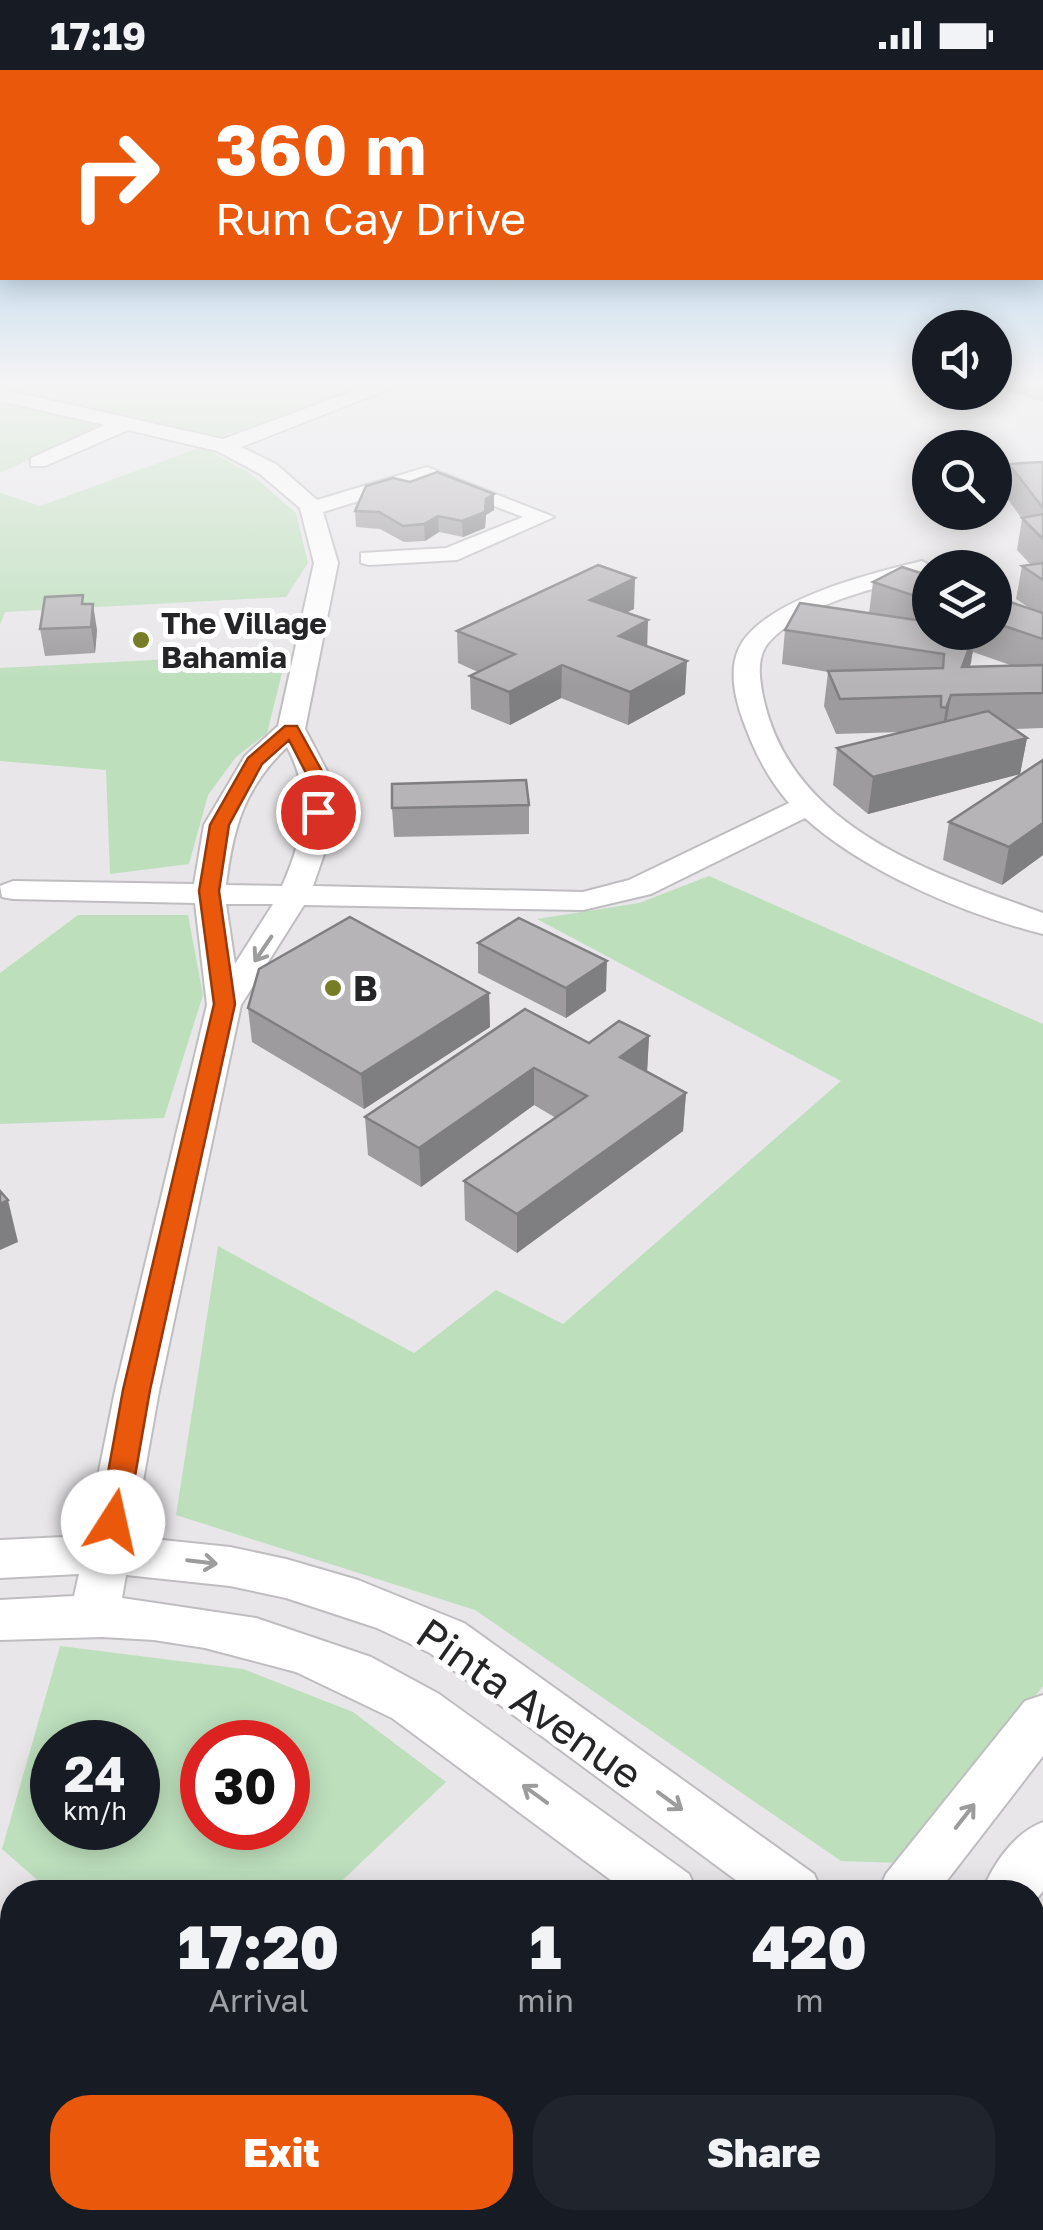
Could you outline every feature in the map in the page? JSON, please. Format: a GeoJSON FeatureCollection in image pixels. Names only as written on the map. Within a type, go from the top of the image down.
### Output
{"type":"FeatureCollection","features":[{"type":"Feature","properties":{"kind":"street"},"geometry":{"type":"LineString","coordinates":[[224,1004],[209,891],[220,825],[254,762],[291,729],[326,563],[310,509],[284,484]]}},
{"type":"Feature","properties":{"kind":"street"},"geometry":{"type":"LineString","coordinates":[[310,509],[392,484]]}},
{"type":"Feature","properties":{"kind":"street"},"geometry":{"type":"LineString","coordinates":[[369,558],[449,555],[544,516],[456,484]]}},
{"type":"Feature","properties":{"kind":"street"},"geometry":{"type":"LineString","coordinates":[[912,571],[819,602],[782,620],[752,646],[746,682],[761,742],[808,805],[836,833],[915,876],[1043,924]]}},
{"type":"Feature","properties":{"kind":"street"},"geometry":{"type":"LineString","coordinates":[[95,1614],[136,1390],[224,1004],[294,896],[309,858],[318,812],[314,773],[291,729]]}},
{"type":"Feature","properties":{"kind":"street"},"geometry":{"type":"LineString","coordinates":[[13,890],[583,901],[640,887],[808,805]]}},
{"type":"Feature","properties":{"kind":"street","name":"Pinta Avenue"},"geometry":{"type":"LineString","coordinates":[[0,1559],[107,1555],[213,1563],[317,1584],[384,1606],[447,1638],[779,1880]]}},
{"type":"Feature","properties":{"kind":"street","name":"Pinta Avenue"},"geometry":{"type":"LineString","coordinates":[[0,1620],[95,1614],[184,1624],[272,1645],[370,1682],[401,1696],[654,1880]]}},
{"type":"Feature","properties":{"kind":"street"},"geometry":{"type":"LineString","coordinates":[[914,1880],[1043,1717]]}},
{"type":"Feature","properties":{"kind":"street"},"geometry":{"type":"LineString","coordinates":[[1018,1880],[1043,1847]]}},
{"type":"Feature","properties":{"kind":"green space"},"geometry":{"type":"Polygon","coordinates":[[[101,484],[262,484],[296,513],[308,563],[286,597],[5,612],[0,625],[0,493],[40,506],[101,484]]]}},
{"type":"Feature","properties":{"kind":"green space"},"geometry":{"type":"Polygon","coordinates":[[[287,653],[267,733],[236,757],[208,795],[189,864],[110,874],[106,770],[0,761],[0,668],[287,653]]]}},
{"type":"Feature","properties":{"kind":"green space"},"geometry":{"type":"Polygon","coordinates":[[[709,876],[1043,1024],[1043,1686],[903,1863],[841,1861],[475,1610],[176,1515],[218,1246],[414,1353],[496,1290],[563,1324],[841,1081],[537,919],[639,903],[709,876]]]}},
{"type":"Feature","properties":{"kind":"green space"},"geometry":{"type":"Polygon","coordinates":[[[78,915],[188,915],[203,995],[164,1118],[0,1124],[0,973],[78,915]]]}},
{"type":"Feature","properties":{"kind":"green space"},"geometry":{"type":"Polygon","coordinates":[[[60,1646],[243,1669],[353,1712],[446,1782],[343,1880],[37,1880],[2,1849],[30,1751],[30,1850],[160,1850],[160,1720],[39,1720],[60,1646]]]}},
{"type":"Feature","properties":{"kind":"building"},"geometry":{"type":"Polygon","coordinates":[[[468,484],[494,494],[486,499],[485,512],[462,521],[438,516],[424,524],[403,526],[379,512],[355,511],[366,486],[468,484]]]}},
{"type":"Feature","properties":{"kind":"building"},"geometry":{"type":"Polygon","coordinates":[[[1024,484],[1043,484],[1043,508],[1024,484]]]}},
{"type":"Feature","properties":{"kind":"building"},"geometry":{"type":"Polygon","coordinates":[[[1043,514],[1043,539],[1022,518],[1043,514]]]}},
{"type":"Feature","properties":{"kind":"building"},"geometry":{"type":"Polygon","coordinates":[[[1043,563],[1043,580],[1022,566],[1043,563]]]}},
{"type":"Feature","properties":{"kind":"building"},"geometry":{"type":"Polygon","coordinates":[[[598,565],[635,578],[590,600],[648,620],[619,636],[687,661],[630,692],[562,665],[509,692],[470,676],[515,654],[457,631],[598,565]]]}},
{"type":"Feature","properties":{"kind":"building"},"geometry":{"type":"Polygon","coordinates":[[[902,567],[912,570],[912,595],[873,582],[902,567]]]}},
{"type":"Feature","properties":{"kind":"building"},"geometry":{"type":"Polygon","coordinates":[[[83,595],[82,604],[93,604],[91,627],[40,629],[45,597],[83,595]]]}},
{"type":"Feature","properties":{"kind":"building"},"geometry":{"type":"Polygon","coordinates":[[[800,603],[912,619],[912,649],[785,630],[800,603]]]}},
{"type":"Feature","properties":{"kind":"building"},"geometry":{"type":"Polygon","coordinates":[[[1012,603],[1043,613],[1043,639],[1012,629],[1012,603]]]}},
{"type":"Feature","properties":{"kind":"building"},"geometry":{"type":"Polygon","coordinates":[[[918,650],[968,650],[962,667],[1043,665],[1043,693],[951,695],[946,708],[941,707],[941,696],[840,699],[828,671],[943,668],[944,654],[918,650]]]}},
{"type":"Feature","properties":{"kind":"building"},"geometry":{"type":"Polygon","coordinates":[[[988,711],[1027,738],[873,777],[837,748],[988,711]]]}},
{"type":"Feature","properties":{"kind":"building"},"geometry":{"type":"Polygon","coordinates":[[[1043,760],[1043,823],[1009,847],[949,822],[1043,760]]]}},
{"type":"Feature","properties":{"kind":"building"},"geometry":{"type":"Polygon","coordinates":[[[526,780],[529,805],[392,808],[392,784],[526,780]]]}},
{"type":"Feature","properties":{"kind":"building"},"geometry":{"type":"Polygon","coordinates":[[[350,917],[489,993],[361,1074],[248,1008],[259,969],[350,917]]]}},
{"type":"Feature","properties":{"kind":"building"},"geometry":{"type":"Polygon","coordinates":[[[519,918],[607,961],[566,988],[478,943],[519,918]]]}},
{"type":"Feature","properties":{"kind":"building"},"geometry":{"type":"Polygon","coordinates":[[[525,1009],[589,1043],[619,1021],[649,1036],[620,1057],[686,1093],[517,1214],[464,1181],[587,1096],[534,1068],[419,1148],[365,1117],[525,1009]]]}},
{"type":"Feature","properties":{"kind":"place","name":"The Village Bahamia"},"geometry":{"type":"Point","coordinates":[141,640]}},
{"type":"Feature","properties":{"kind":"place","name":"B"},"geometry":{"type":"Point","coordinates":[333,988]}},
{"type":"Feature","properties":{"kind":"route"},"geometry":{"type":"LineString","coordinates":[[113,1522],[136,1390],[224,1004],[209,891],[220,825],[254,762],[291,729],[314,773],[318,812]]}}]}
